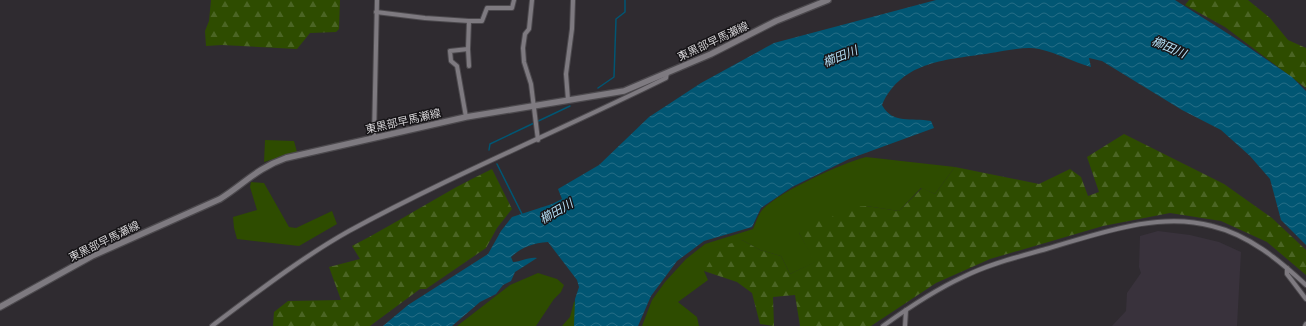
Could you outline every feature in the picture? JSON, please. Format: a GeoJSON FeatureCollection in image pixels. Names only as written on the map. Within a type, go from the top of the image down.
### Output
{"type":"FeatureCollection","features":[{"type":"Feature","properties":{"kind":"main road","name":"東黒部早馬瀬線"},"geometry":{"type":"LineString","coordinates":[[0,307],[92,256],[220,199],[235,190],[263,167],[273,163],[466,117],[534,109],[568,100],[624,91],[828,0]]}},
{"type":"Feature","properties":{"kind":"street"},"geometry":{"type":"LineString","coordinates":[[374,138],[377,0]]}},
{"type":"Feature","properties":{"kind":"street"},"geometry":{"type":"LineString","coordinates":[[376,12],[425,18],[482,21],[487,8],[512,8],[514,0]]}},
{"type":"Feature","properties":{"kind":"street"},"geometry":{"type":"LineString","coordinates":[[532,0],[529,29],[525,34],[523,48],[524,62],[531,84],[538,140]]}},
{"type":"Feature","properties":{"kind":"street"},"geometry":{"type":"LineString","coordinates":[[568,100],[566,74],[572,29],[573,0]]}},
{"type":"Feature","properties":{"kind":"street"},"geometry":{"type":"LineString","coordinates":[[469,21],[469,66]]}},
{"type":"Feature","properties":{"kind":"street"},"geometry":{"type":"LineString","coordinates":[[466,117],[457,66],[451,61],[450,51],[468,48]]}},
{"type":"Feature","properties":{"kind":"street"},"geometry":{"type":"LineString","coordinates":[[212,326],[283,274],[348,232],[432,188],[538,140],[666,78],[667,73]]}},
{"type":"Feature","properties":{"kind":"street"},"geometry":{"type":"LineString","coordinates":[[883,326],[906,310],[956,280],[992,265],[1101,233],[1154,222],[1194,223],[1227,230],[1258,246],[1287,268],[1306,285]]}},
{"type":"Feature","properties":{"kind":"street"},"geometry":{"type":"LineString","coordinates":[[1287,268],[1287,274],[1306,299]]}},
{"type":"Feature","properties":{"kind":"street"},"geometry":{"type":"LineString","coordinates":[[905,326],[906,310]]}},
{"type":"Feature","properties":{"kind":"shaded area"},"geometry":{"type":"Polygon","coordinates":[[[1158,231],[1190,235],[1219,242],[1241,252],[1237,326],[1112,326],[1126,311],[1127,293],[1141,273],[1139,267],[1140,236],[1158,231]]]}},
{"type":"Feature","properties":{"kind":"green space"},"geometry":{"type":"Polygon","coordinates":[[[211,0],[340,0],[339,29],[336,32],[310,33],[297,49],[222,45],[206,46],[205,31],[209,21],[211,0]]]}},
{"type":"Feature","properties":{"kind":"green space"},"geometry":{"type":"Polygon","coordinates":[[[1189,0],[1248,0],[1270,18],[1288,40],[1306,48],[1306,88],[1225,27],[1185,5],[1189,0]]]}},
{"type":"Feature","properties":{"kind":"green space"},"geometry":{"type":"Polygon","coordinates":[[[1124,134],[1224,184],[1272,218],[1306,250],[1306,275],[1267,242],[1221,221],[1170,213],[1103,226],[990,259],[936,283],[871,326],[800,326],[795,295],[773,297],[774,326],[760,324],[752,293],[737,282],[704,271],[719,247],[742,240],[760,250],[781,256],[790,274],[815,262],[799,233],[813,217],[828,225],[837,208],[866,206],[899,211],[922,188],[935,194],[955,167],[1039,184],[1070,169],[1081,177],[1088,196],[1099,192],[1087,157],[1124,134]]]}},
{"type":"Feature","properties":{"kind":"green space"},"geometry":{"type":"Polygon","coordinates":[[[265,140],[294,141],[297,152],[264,162],[265,140]]]}},
{"type":"Feature","properties":{"kind":"green space"},"geometry":{"type":"Polygon","coordinates":[[[866,157],[955,167],[935,194],[921,188],[899,211],[866,206],[828,225],[799,233],[816,262],[790,274],[781,256],[760,250],[742,240],[704,271],[708,280],[678,302],[697,317],[699,326],[642,326],[652,300],[665,282],[686,259],[705,244],[753,229],[761,211],[783,194],[827,172],[866,157]]]}},
{"type":"Feature","properties":{"kind":"green space"},"geometry":{"type":"Polygon","coordinates":[[[492,169],[512,209],[497,228],[486,248],[426,289],[420,289],[370,326],[273,326],[274,312],[288,301],[341,300],[329,267],[360,259],[352,246],[456,187],[492,169]]]}},
{"type":"Feature","properties":{"kind":"green space"},"geometry":{"type":"Polygon","coordinates":[[[251,182],[264,183],[289,227],[296,228],[332,211],[337,224],[299,246],[237,239],[233,217],[257,210],[250,187],[251,182]]]}},
{"type":"Feature","properties":{"kind":"green space"},"geometry":{"type":"Polygon","coordinates":[[[538,273],[557,279],[564,285],[561,292],[554,299],[536,326],[457,326],[510,285],[538,273]]]}},
{"type":"Feature","properties":{"kind":"green space"},"geometry":{"type":"Polygon","coordinates":[[[584,296],[593,326],[562,326],[570,317],[574,302],[584,296]]]}},
{"type":"Feature","properties":{"kind":"water","name":"櫛田川"},"geometry":{"type":"Polygon","coordinates":[[[936,0],[1175,0],[1238,40],[1292,77],[1306,91],[1306,245],[1281,220],[1270,179],[1250,156],[1221,130],[1182,110],[1102,61],[1089,58],[1091,67],[1039,49],[1021,48],[943,61],[914,71],[901,79],[891,90],[882,105],[886,111],[897,118],[931,121],[934,128],[849,159],[792,187],[761,208],[752,227],[704,241],[677,261],[651,296],[638,326],[574,326],[575,299],[579,287],[577,280],[548,242],[528,246],[511,257],[513,262],[537,258],[515,272],[511,281],[503,285],[496,294],[480,302],[452,326],[383,326],[408,305],[488,254],[501,231],[512,217],[552,204],[562,199],[558,189],[599,165],[649,117],[701,83],[774,43],[936,0]]]}},
{"type":"Feature","properties":{"kind":"waterway"},"geometry":{"type":"LineString","coordinates":[[598,88],[614,77],[616,19],[625,12],[625,0]]}},
{"type":"Feature","properties":{"kind":"waterway"},"geometry":{"type":"LineString","coordinates":[[489,150],[490,144],[570,106]]}},
{"type":"Feature","properties":{"kind":"waterway"},"geometry":{"type":"LineString","coordinates":[[497,164],[522,214]]}}]}
